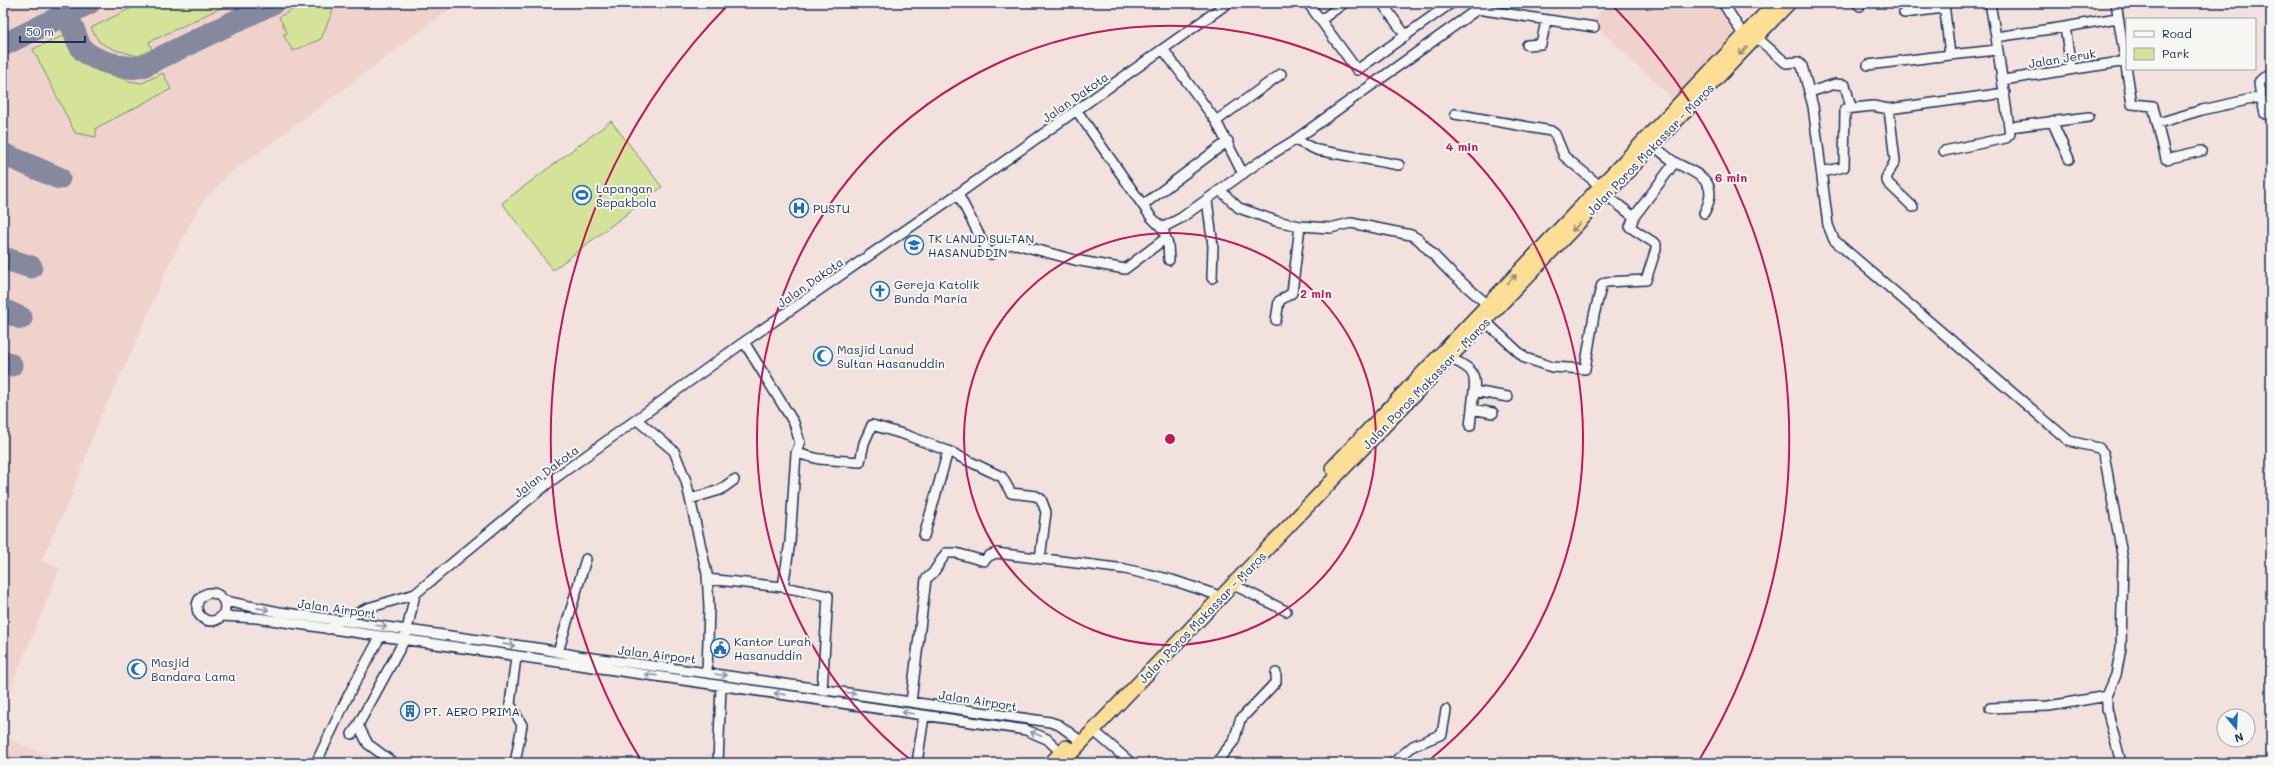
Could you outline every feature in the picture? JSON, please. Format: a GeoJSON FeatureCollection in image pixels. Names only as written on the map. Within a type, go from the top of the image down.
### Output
{"type":"FeatureCollection","features":[{"type":"Feature","properties":{"kind":"highway","name":"Jalan Poros Makassar - Maros"},"geometry":{"type":"LineString","coordinates":[[1079,739],[1093,730],[1234,585],[1450,358],[1488,305],[1603,191],[1653,145],[1750,37],[1775,3]]}},
{"type":"Feature","properties":{"kind":"highway","name":"Jalan Poros Makassar - Maros"},"geometry":{"type":"LineString","coordinates":[[1051,763],[1063,758],[1214,594],[1466,335],[1485,321],[1603,191],[1750,37],[1789,3]]}},
{"type":"Feature","properties":{"kind":"street","name":"Jalan Dakota"},"geometry":{"type":"LineString","coordinates":[[415,594],[551,481],[638,420],[744,342],[1077,111],[1228,3]]}},
{"type":"Feature","properties":{"kind":"street"},"geometry":{"type":"LineString","coordinates":[[1308,3],[1357,70],[1451,3]]}},
{"type":"Feature","properties":{"kind":"street"},"geometry":{"type":"LineString","coordinates":[[1320,20],[1344,3]]}},
{"type":"Feature","properties":{"kind":"street"},"geometry":{"type":"LineString","coordinates":[[1382,3],[1406,36]]}},
{"type":"Feature","properties":{"kind":"street"},"geometry":{"type":"LineString","coordinates":[[1162,228],[1177,221],[1243,174],[1295,140],[1486,3]]}},
{"type":"Feature","properties":{"kind":"street"},"geometry":{"type":"LineString","coordinates":[[1722,3],[1750,37],[1786,63],[1800,63],[1810,92],[1828,225],[1834,240],[1974,358],[2069,441],[2099,448],[2104,454],[2123,560],[2121,648],[2116,675],[2107,696],[2107,709],[2121,763]]}},
{"type":"Feature","properties":{"kind":"street"},"geometry":{"type":"LineString","coordinates":[[1944,151],[2006,138],[2010,134],[2005,93],[1990,3]]}},
{"type":"Feature","properties":{"kind":"street"},"geometry":{"type":"LineString","coordinates":[[2116,3],[2117,18],[2126,61]]}},
{"type":"Feature","properties":{"kind":"street"},"geometry":{"type":"LineString","coordinates":[[1904,13],[1944,6],[1950,55]]}},
{"type":"Feature","properties":{"kind":"street"},"geometry":{"type":"LineString","coordinates":[[1477,9],[1546,21],[1590,25],[1594,27]]}},
{"type":"Feature","properties":{"kind":"street"},"geometry":{"type":"LineString","coordinates":[[1996,37],[2117,18]]}},
{"type":"Feature","properties":{"kind":"street"},"geometry":{"type":"LineString","coordinates":[[1527,45],[1541,44],[1546,21]]}},
{"type":"Feature","properties":{"kind":"street"},"geometry":{"type":"LineString","coordinates":[[2064,27],[2071,68]]}},
{"type":"Feature","properties":{"kind":"street"},"geometry":{"type":"LineString","coordinates":[[1163,49],[1216,121],[1228,141],[1243,174]]}},
{"type":"Feature","properties":{"kind":"street"},"geometry":{"type":"LineString","coordinates":[[1868,65],[1997,50]]}},
{"type":"Feature","properties":{"kind":"street","name":"Jalan Jeruk"},"geometry":{"type":"LineString","coordinates":[[2003,80],[2071,68],[2126,61]]}},
{"type":"Feature","properties":{"kind":"street"},"geometry":{"type":"LineString","coordinates":[[2127,70],[2132,104],[2153,106],[2166,159],[2201,151]]}},
{"type":"Feature","properties":{"kind":"street"},"geometry":{"type":"LineString","coordinates":[[1216,121],[1281,74]]}},
{"type":"Feature","properties":{"kind":"street"},"geometry":{"type":"LineString","coordinates":[[2271,75],[2264,78],[2259,83],[2265,114],[2271,115]]}},
{"type":"Feature","properties":{"kind":"street"},"geometry":{"type":"LineString","coordinates":[[1810,92],[1835,84],[1845,85],[1851,107]]}},
{"type":"Feature","properties":{"kind":"street"},"geometry":{"type":"LineString","coordinates":[[1822,172],[1844,167],[1845,109],[1851,107],[1873,106],[1889,109],[2005,93]]}},
{"type":"Feature","properties":{"kind":"street"},"geometry":{"type":"LineString","coordinates":[[2158,122],[2202,110],[2261,97]]}},
{"type":"Feature","properties":{"kind":"street"},"geometry":{"type":"LineString","coordinates":[[1889,109],[1895,161],[1886,178],[1888,183],[1913,207]]}},
{"type":"Feature","properties":{"kind":"street"},"geometry":{"type":"LineString","coordinates":[[1077,111],[1155,223],[1162,228],[1166,238],[1169,260]]}},
{"type":"Feature","properties":{"kind":"street"},"geometry":{"type":"LineString","coordinates":[[1456,114],[1551,131],[1555,134],[1564,156],[1634,217]]}},
{"type":"Feature","properties":{"kind":"street"},"geometry":{"type":"LineString","coordinates":[[2010,127],[2089,117]]}},
{"type":"Feature","properties":{"kind":"street"},"geometry":{"type":"LineString","coordinates":[[2052,121],[2069,159]]}},
{"type":"Feature","properties":{"kind":"street"},"geometry":{"type":"LineString","coordinates":[[1295,140],[1317,150],[1399,165]]}},
{"type":"Feature","properties":{"kind":"street"},"geometry":{"type":"LineString","coordinates":[[1143,205],[1228,141]]}},
{"type":"Feature","properties":{"kind":"street"},"geometry":{"type":"LineString","coordinates":[[1653,145],[1675,162],[1701,176],[1710,187],[1710,196],[1704,213]]}},
{"type":"Feature","properties":{"kind":"street"},"geometry":{"type":"LineString","coordinates":[[1485,321],[1525,358],[1552,367],[1585,369],[1594,315],[1602,284],[1606,282],[1646,280],[1656,244],[1630,227],[1634,217],[1675,162]]}},
{"type":"Feature","properties":{"kind":"street"},"geometry":{"type":"LineString","coordinates":[[1221,191],[1231,202],[1259,217],[1300,226],[1330,228],[1351,223],[1411,235],[1418,239],[1450,273],[1488,305]]}},
{"type":"Feature","properties":{"kind":"street"},"geometry":{"type":"LineString","coordinates":[[958,194],[987,250],[991,254],[1004,245],[1016,244],[1075,260],[1125,270],[1166,238]]}},
{"type":"Feature","properties":{"kind":"street"},"geometry":{"type":"LineString","coordinates":[[1207,200],[1213,246],[1212,278]]}},
{"type":"Feature","properties":{"kind":"street"},"geometry":{"type":"LineString","coordinates":[[1276,320],[1279,302],[1292,293],[1300,226]]}},
{"type":"Feature","properties":{"kind":"street"},"geometry":{"type":"LineString","coordinates":[[744,342],[794,423],[800,443],[796,453],[790,542],[784,587]]}},
{"type":"Feature","properties":{"kind":"street"},"geometry":{"type":"LineString","coordinates":[[1450,358],[1473,373],[1475,377],[1470,426]]}},
{"type":"Feature","properties":{"kind":"street"},"geometry":{"type":"LineString","coordinates":[[1474,391],[1508,397]]}},
{"type":"Feature","properties":{"kind":"street"},"geometry":{"type":"LineString","coordinates":[[1472,409],[1493,412]]}},
{"type":"Feature","properties":{"kind":"street"},"geometry":{"type":"LineString","coordinates":[[638,420],[674,451],[683,470],[707,579],[709,607],[707,673]]}},
{"type":"Feature","properties":{"kind":"street"},"geometry":{"type":"LineString","coordinates":[[796,453],[819,459],[860,462],[864,443],[872,425],[906,435],[948,451],[1002,477],[1011,493],[1036,496],[1041,499],[1046,512],[1040,559]]}},
{"type":"Feature","properties":{"kind":"street"},"geometry":{"type":"LineString","coordinates":[[924,536],[948,451]]}},
{"type":"Feature","properties":{"kind":"street"},"geometry":{"type":"LineString","coordinates":[[690,499],[720,490],[734,480]]}},
{"type":"Feature","properties":{"kind":"street"},"geometry":{"type":"LineString","coordinates":[[911,702],[926,579],[938,566],[942,557],[946,553],[956,553],[984,561],[989,556],[996,553],[1125,569],[1172,580],[1214,594]]}},
{"type":"Feature","properties":{"kind":"street"},"geometry":{"type":"LineString","coordinates":[[558,652],[586,559]]}},
{"type":"Feature","properties":{"kind":"street"},"geometry":{"type":"LineString","coordinates":[[707,579],[784,587],[828,596],[822,690]]}},
{"type":"Feature","properties":{"kind":"street"},"geometry":{"type":"LineString","coordinates":[[1234,585],[1286,612]]}},
{"type":"Feature","properties":{"kind":"street"},"geometry":{"type":"LineString","coordinates":[[209,592],[221,596],[225,601],[226,609],[222,616],[216,621],[206,621],[198,613],[196,607],[200,598],[209,592]]}},
{"type":"Feature","properties":{"kind":"street"},"geometry":{"type":"LineString","coordinates":[[328,629],[342,620],[368,608],[415,594],[405,639],[352,734]]}},
{"type":"Feature","properties":{"kind":"street","name":"Jalan Airport"},"geometry":{"type":"LineString","coordinates":[[225,601],[279,612],[342,620],[578,656],[911,702],[1054,724],[1079,739]]}},
{"type":"Feature","properties":{"kind":"street","name":"Jalan Airport"},"geometry":{"type":"LineString","coordinates":[[222,616],[257,618],[380,637],[405,639],[574,666],[740,688],[1026,730],[1038,735],[1063,758]]}},
{"type":"Feature","properties":{"kind":"street"},"geometry":{"type":"LineString","coordinates":[[316,763],[349,694],[380,637]]}},
{"type":"Feature","properties":{"kind":"street"},"geometry":{"type":"LineString","coordinates":[[574,666],[578,656]]}},
{"type":"Feature","properties":{"kind":"street"},"geometry":{"type":"LineString","coordinates":[[516,657],[510,704],[522,725],[516,763]]}},
{"type":"Feature","properties":{"kind":"street"},"geometry":{"type":"LineString","coordinates":[[1218,763],[1223,754],[1234,741],[1240,720],[1276,682],[1276,673]]}},
{"type":"Feature","properties":{"kind":"street"},"geometry":{"type":"LineString","coordinates":[[740,688],[742,678]]}},
{"type":"Feature","properties":{"kind":"street"},"geometry":{"type":"LineString","coordinates":[[718,763],[721,686]]}},
{"type":"Feature","properties":{"kind":"street"},"geometry":{"type":"LineString","coordinates":[[1990,708],[2049,706],[2107,696]]}},
{"type":"Feature","properties":{"kind":"street"},"geometry":{"type":"LineString","coordinates":[[1393,763],[1413,746],[1442,734],[1446,710]]}},
{"type":"Feature","properties":{"kind":"street"},"geometry":{"type":"LineString","coordinates":[[992,726],[994,715]]}},
{"type":"Feature","properties":{"kind":"street"},"geometry":{"type":"LineString","coordinates":[[918,763],[924,716]]}},
{"type":"Feature","properties":{"kind":"street"},"geometry":{"type":"LineString","coordinates":[[358,725],[368,744],[391,762]]}},
{"type":"Feature","properties":{"kind":"street"},"geometry":{"type":"LineString","coordinates":[[1093,730],[1131,763]]}},
{"type":"Feature","properties":{"kind":"shaded area"},"geometry":{"type":"Polygon","coordinates":[[[3,3],[458,3],[226,177],[199,207],[169,264],[131,353],[98,422],[70,499],[41,561],[60,568],[3,707],[3,3]]]}},
{"type":"Feature","properties":{"kind":"shaded area"},"geometry":{"type":"Polygon","coordinates":[[[1606,3],[1708,3],[1715,10],[1719,6],[1738,33],[1675,101],[1593,23],[1606,3]]]}},
{"type":"Feature","properties":{"kind":"shaded area"},"geometry":{"type":"Polygon","coordinates":[[[3,737],[67,763],[3,763],[3,737]]]}},
{"type":"Feature","properties":{"kind":"green space"},"geometry":{"type":"Polygon","coordinates":[[[141,3],[231,3],[149,42],[152,50],[138,56],[115,50],[99,42],[91,28],[141,3]]]}},
{"type":"Feature","properties":{"kind":"green space"},"geometry":{"type":"Polygon","coordinates":[[[305,3],[336,3],[321,39],[293,51],[283,35],[287,33],[279,17],[305,3]]]}},
{"type":"Feature","properties":{"kind":"green space"},"geometry":{"type":"Polygon","coordinates":[[[65,35],[80,60],[87,66],[129,81],[142,83],[163,73],[171,89],[96,128],[96,137],[75,133],[33,49],[65,35]]]}},
{"type":"Feature","properties":{"kind":"green space","name":"Lapangan Sepakbola"},"geometry":{"type":"Polygon","coordinates":[[[611,121],[662,187],[553,270],[502,203],[611,121]]]}},
{"type":"Feature","properties":{"kind":"taxiway"},"geometry":{"type":"LineString","coordinates":[[3,45],[89,3]]}},
{"type":"Feature","properties":{"kind":"taxiway"},"geometry":{"type":"LineString","coordinates":[[60,17],[69,22],[81,47],[89,55],[112,64],[137,67],[143,66],[273,3]]}},
{"type":"Feature","properties":{"kind":"taxiway"},"geometry":{"type":"LineString","coordinates":[[3,154],[59,178]]}},
{"type":"Feature","properties":{"kind":"taxiway"},"geometry":{"type":"LineString","coordinates":[[3,258],[31,267]]}},
{"type":"Feature","properties":{"kind":"taxiway"},"geometry":{"type":"LineString","coordinates":[[3,310],[21,318]]}},
{"type":"Feature","properties":{"kind":"taxiway"},"geometry":{"type":"LineString","coordinates":[[3,361],[11,365]]}},
{"type":"Feature","properties":{"kind":"place","name":"Lapangan Sepakbola"},"geometry":{"type":"Point","coordinates":[582,195]}},
{"type":"Feature","properties":{"kind":"place","name":"PUSTU"},"geometry":{"type":"Point","coordinates":[799,208]}},
{"type":"Feature","properties":{"kind":"place","name":"TK LANUD SULTAN HASANUDDIN"},"geometry":{"type":"Point","coordinates":[914,245]}},
{"type":"Feature","properties":{"kind":"place","name":"Gereja Katolik Bunda Maria"},"geometry":{"type":"Point","coordinates":[880,291]}},
{"type":"Feature","properties":{"kind":"place","name":"Masjid Lanud Sultan Hasanuddin"},"geometry":{"type":"Point","coordinates":[823,356]}},
{"type":"Feature","properties":{"kind":"place","name":"Kantor Lurah Hasanuddin"},"geometry":{"type":"Point","coordinates":[720,648]}},
{"type":"Feature","properties":{"kind":"place","name":"Masjid Bandara Lama"},"geometry":{"type":"Point","coordinates":[137,669]}},
{"type":"Feature","properties":{"kind":"place","name":"PT. AERO PRIMA"},"geometry":{"type":"Point","coordinates":[410,711]}}]}
